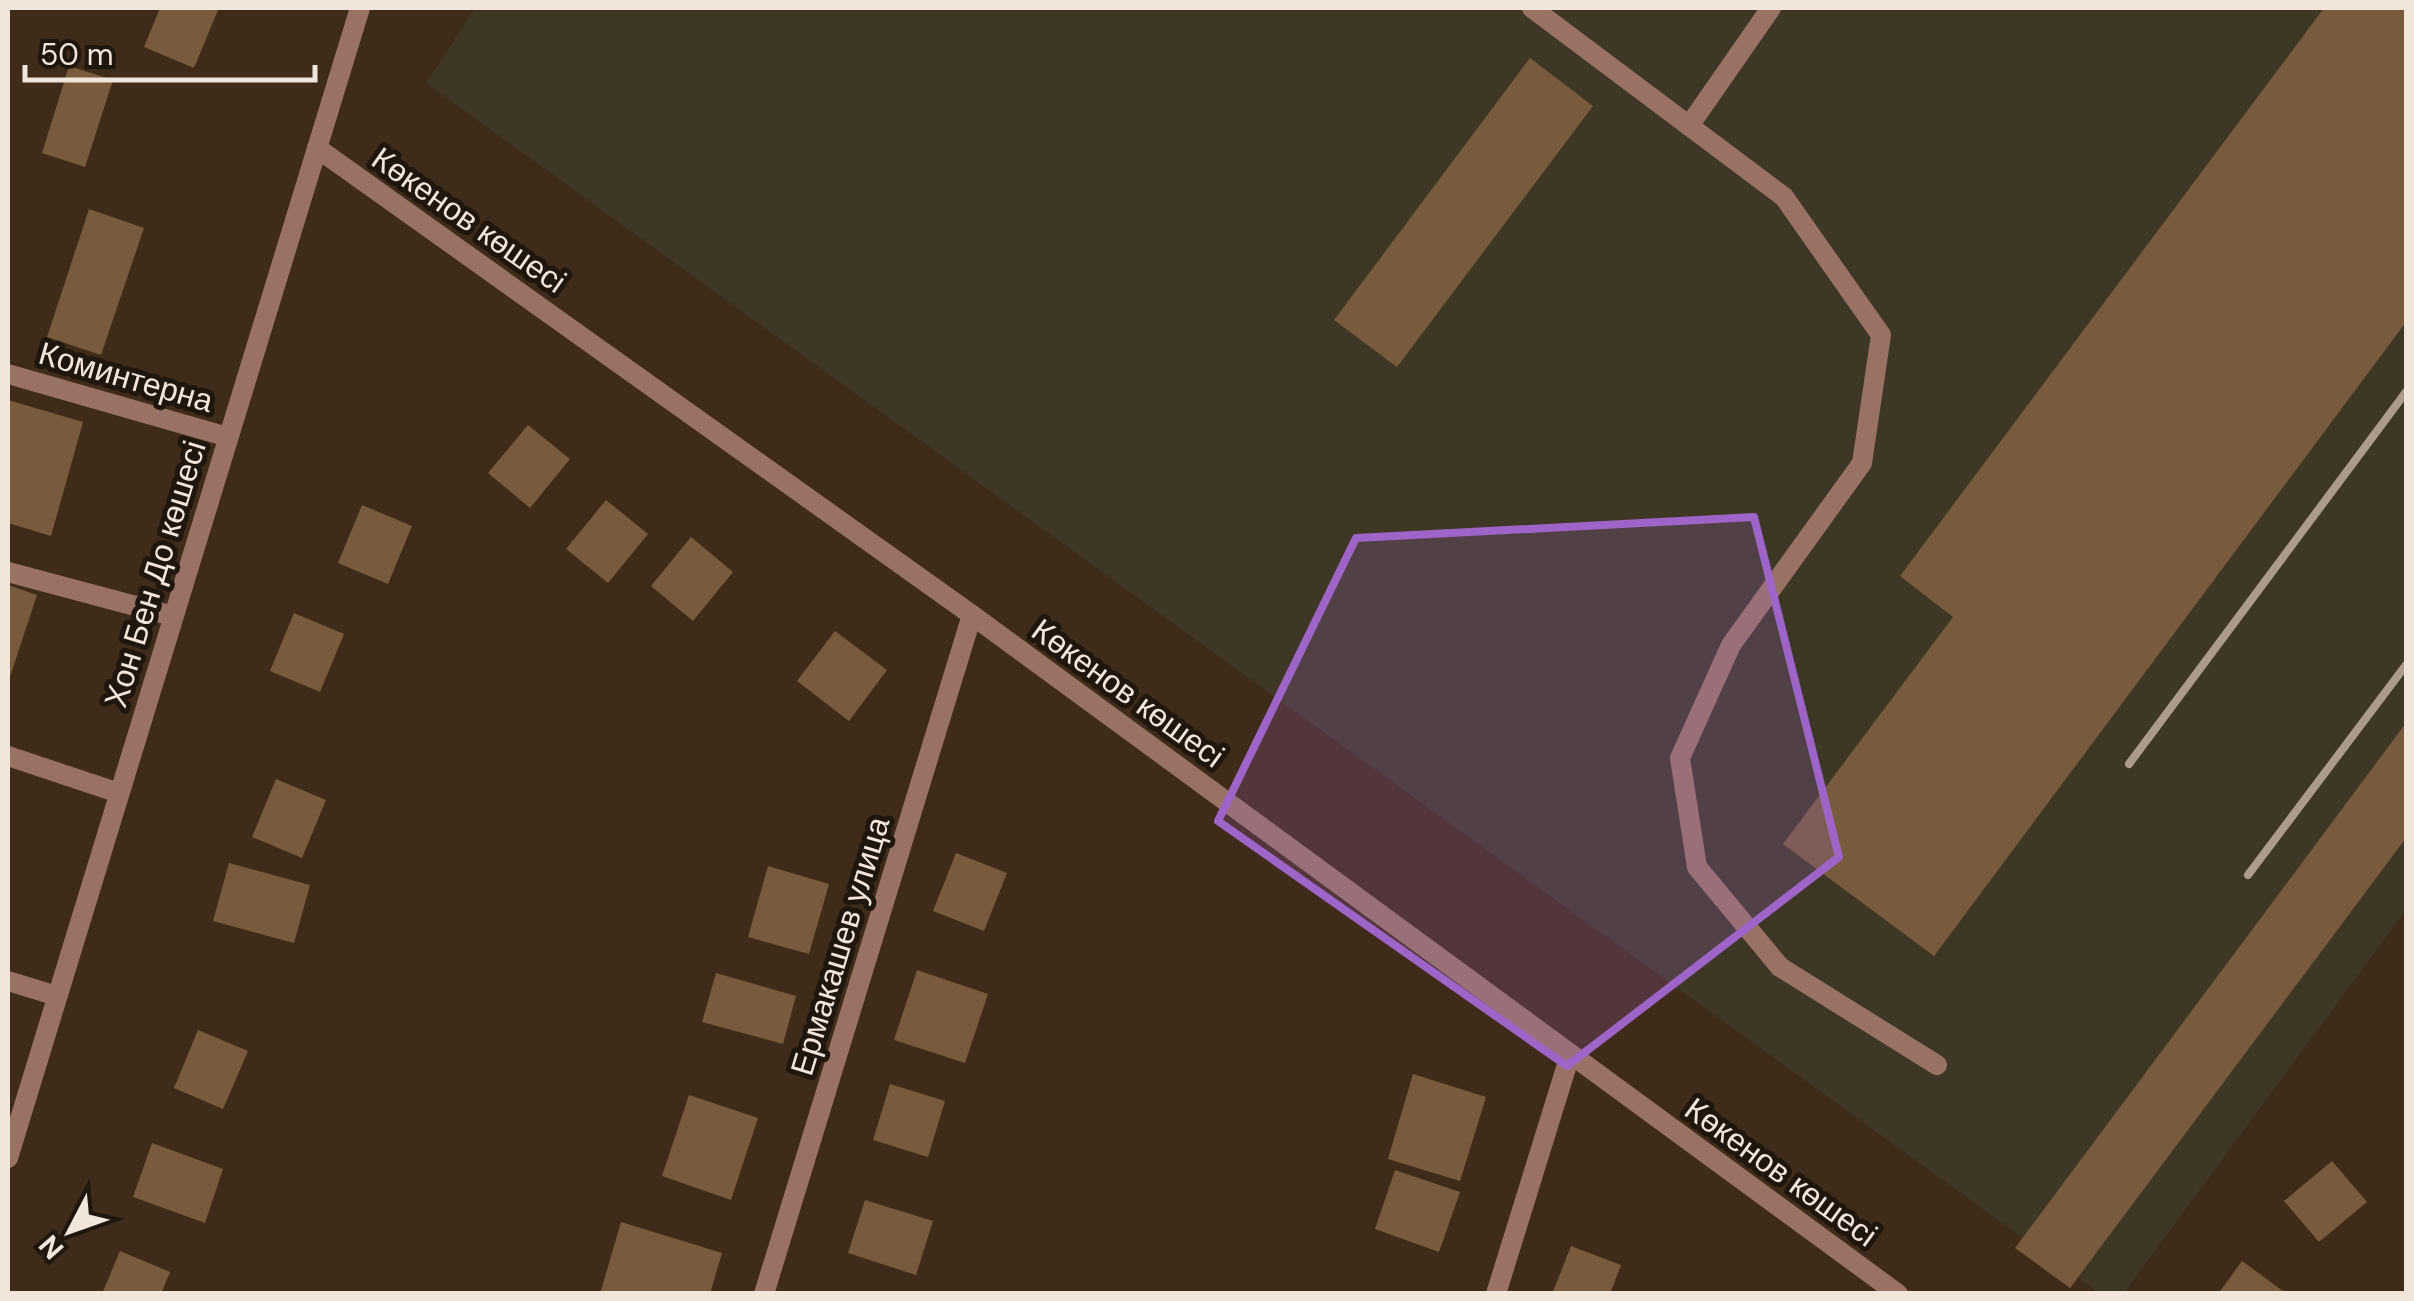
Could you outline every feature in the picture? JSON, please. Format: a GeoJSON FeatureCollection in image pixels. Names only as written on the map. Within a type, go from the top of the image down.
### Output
{"type":"FeatureCollection","features":[{"type":"Feature","properties":{"kind":"street","name":"Хон Бен До көшесі"},"geometry":{"type":"LineString","coordinates":[[8,1158],[360,8]]}},
{"type":"Feature","properties":{"kind":"street"},"geometry":{"type":"LineString","coordinates":[[1532,8],[1784,197],[1881,335],[1862,463],[1731,645],[1680,758],[1697,867],[1780,967],[1938,1065]]}},
{"type":"Feature","properties":{"kind":"street"},"geometry":{"type":"LineString","coordinates":[[1689,126],[1772,8]]}},
{"type":"Feature","properties":{"kind":"street","name":"Көкенов көшесі"},"geometry":{"type":"LineString","coordinates":[[316,148],[972,615],[1898,1294]]}},
{"type":"Feature","properties":{"kind":"street","name":"Коминтерна"},"geometry":{"type":"LineString","coordinates":[[8,374],[228,437]]}},
{"type":"Feature","properties":{"kind":"street"},"geometry":{"type":"LineString","coordinates":[[8,572],[173,616]]}},
{"type":"Feature","properties":{"kind":"street","name":"Ермакашев улица"},"geometry":{"type":"LineString","coordinates":[[764,1294],[972,615]]}},
{"type":"Feature","properties":{"kind":"street"},"geometry":{"type":"LineString","coordinates":[[8,756],[119,793]]}},
{"type":"Feature","properties":{"kind":"street"},"geometry":{"type":"LineString","coordinates":[[8,981],[57,996]]}},
{"type":"Feature","properties":{"kind":"street"},"geometry":{"type":"LineString","coordinates":[[1496,1294],[1570,1056]]}},
{"type":"Feature","properties":{"kind":"highlighted area"},"geometry":{"type":"Polygon","coordinates":[[[1754,517],[1839,857],[1567,1066],[1218,821],[1356,538],[1754,517]]]}},
{"type":"Feature","properties":{"kind":"shaded area"},"geometry":{"type":"Polygon","coordinates":[[[475,8],[2406,8],[2406,910],[2124,1293],[2099,1293],[426,83],[475,8]]]}},
{"type":"Feature","properties":{"kind":"building"},"geometry":{"type":"Polygon","coordinates":[[[160,8],[218,10],[194,68],[144,47],[160,8]]]}},
{"type":"Feature","properties":{"kind":"building"},"geometry":{"type":"Polygon","coordinates":[[[2324,8],[2406,8],[2406,322],[1934,956],[1783,844],[1953,617],[1900,576],[2324,8]]]}},
{"type":"Feature","properties":{"kind":"building"},"geometry":{"type":"Polygon","coordinates":[[[1530,58],[1593,106],[1397,367],[1334,320],[1530,58]]]}},
{"type":"Feature","properties":{"kind":"building"},"geometry":{"type":"Polygon","coordinates":[[[69,66],[113,80],[85,167],[42,153],[69,66]]]}},
{"type":"Feature","properties":{"kind":"building"},"geometry":{"type":"Polygon","coordinates":[[[89,209],[144,228],[101,355],[47,337],[89,209]]]}},
{"type":"Feature","properties":{"kind":"building"},"geometry":{"type":"Polygon","coordinates":[[[8,400],[83,422],[51,536],[8,523],[8,400]]]}},
{"type":"Feature","properties":{"kind":"building"},"geometry":{"type":"Polygon","coordinates":[[[528,425],[570,459],[530,508],[488,473],[528,425]]]}},
{"type":"Feature","properties":{"kind":"building"},"geometry":{"type":"Polygon","coordinates":[[[606,500],[648,534],[608,583],[566,549],[606,500]]]}},
{"type":"Feature","properties":{"kind":"building"},"geometry":{"type":"Polygon","coordinates":[[[362,505],[412,526],[388,584],[338,563],[362,505]]]}},
{"type":"Feature","properties":{"kind":"building"},"geometry":{"type":"Polygon","coordinates":[[[691,537],[733,572],[693,621],[651,586],[691,537]]]}},
{"type":"Feature","properties":{"kind":"building"},"geometry":{"type":"Polygon","coordinates":[[[8,585],[37,595],[8,683],[8,585]]]}},
{"type":"Feature","properties":{"kind":"building"},"geometry":{"type":"Polygon","coordinates":[[[294,613],[344,634],[320,692],[270,671],[294,613]]]}},
{"type":"Feature","properties":{"kind":"building"},"geometry":{"type":"Polygon","coordinates":[[[835,631],[887,670],[849,721],[797,681],[835,631]]]}},
{"type":"Feature","properties":{"kind":"building"},"geometry":{"type":"Polygon","coordinates":[[[2406,723],[2406,838],[2070,1288],[2015,1248],[2406,723]]]}},
{"type":"Feature","properties":{"kind":"building"},"geometry":{"type":"Polygon","coordinates":[[[276,779],[326,800],[302,858],[252,837],[276,779]]]}},
{"type":"Feature","properties":{"kind":"building"},"geometry":{"type":"Polygon","coordinates":[[[956,853],[1007,873],[984,931],[933,911],[956,853]]]}},
{"type":"Feature","properties":{"kind":"building"},"geometry":{"type":"Polygon","coordinates":[[[229,863],[310,885],[294,943],[213,921],[229,863]]]}},
{"type":"Feature","properties":{"kind":"building"},"geometry":{"type":"Polygon","coordinates":[[[768,866],[829,884],[809,954],[748,937],[768,866]]]}},
{"type":"Feature","properties":{"kind":"building"},"geometry":{"type":"Polygon","coordinates":[[[917,970],[988,994],[965,1063],[894,1040],[917,970]]]}},
{"type":"Feature","properties":{"kind":"building"},"geometry":{"type":"Polygon","coordinates":[[[716,973],[796,996],[783,1044],[702,1022],[716,973]]]}},
{"type":"Feature","properties":{"kind":"building"},"geometry":{"type":"Polygon","coordinates":[[[198,1030],[248,1051],[223,1109],[174,1088],[198,1030]]]}},
{"type":"Feature","properties":{"kind":"building"},"geometry":{"type":"Polygon","coordinates":[[[1413,1074],[1486,1097],[1460,1181],[1388,1159],[1413,1074]]]}},
{"type":"Feature","properties":{"kind":"building"},"geometry":{"type":"Polygon","coordinates":[[[890,1084],[945,1101],[928,1157],[873,1140],[890,1084]]]}},
{"type":"Feature","properties":{"kind":"building"},"geometry":{"type":"Polygon","coordinates":[[[689,1095],[758,1118],[731,1200],[662,1176],[689,1095]]]}},
{"type":"Feature","properties":{"kind":"building"},"geometry":{"type":"Polygon","coordinates":[[[152,1143],[223,1169],[205,1223],[133,1197],[152,1143]]]}},
{"type":"Feature","properties":{"kind":"building"},"geometry":{"type":"Polygon","coordinates":[[[2332,1161],[2367,1202],[2319,1242],[2284,1201],[2332,1161]]]}},
{"type":"Feature","properties":{"kind":"building"},"geometry":{"type":"Polygon","coordinates":[[[1395,1170],[1460,1192],[1439,1252],[1375,1229],[1395,1170]]]}},
{"type":"Feature","properties":{"kind":"building"},"geometry":{"type":"Polygon","coordinates":[[[865,1200],[933,1221],[916,1275],[848,1253],[865,1200]]]}},
{"type":"Feature","properties":{"kind":"building"},"geometry":{"type":"Polygon","coordinates":[[[621,1222],[722,1253],[710,1294],[600,1294],[621,1222]]]}},
{"type":"Feature","properties":{"kind":"building"},"geometry":{"type":"Polygon","coordinates":[[[1571,1246],[1621,1265],[1610,1294],[1552,1294],[1571,1246]]]}},
{"type":"Feature","properties":{"kind":"building"},"geometry":{"type":"Polygon","coordinates":[[[120,1251],[170,1272],[161,1294],[102,1294],[120,1251]]]}},
{"type":"Feature","properties":{"kind":"building"},"geometry":{"type":"Polygon","coordinates":[[[2242,1261],[2287,1294],[2218,1294],[2242,1261]]]}},
{"type":"Feature","properties":{"kind":"railway"},"geometry":{"type":"LineString","coordinates":[[2129,764],[2406,392]]}},
{"type":"Feature","properties":{"kind":"railway"},"geometry":{"type":"LineString","coordinates":[[2248,875],[2406,665]]}}]}
